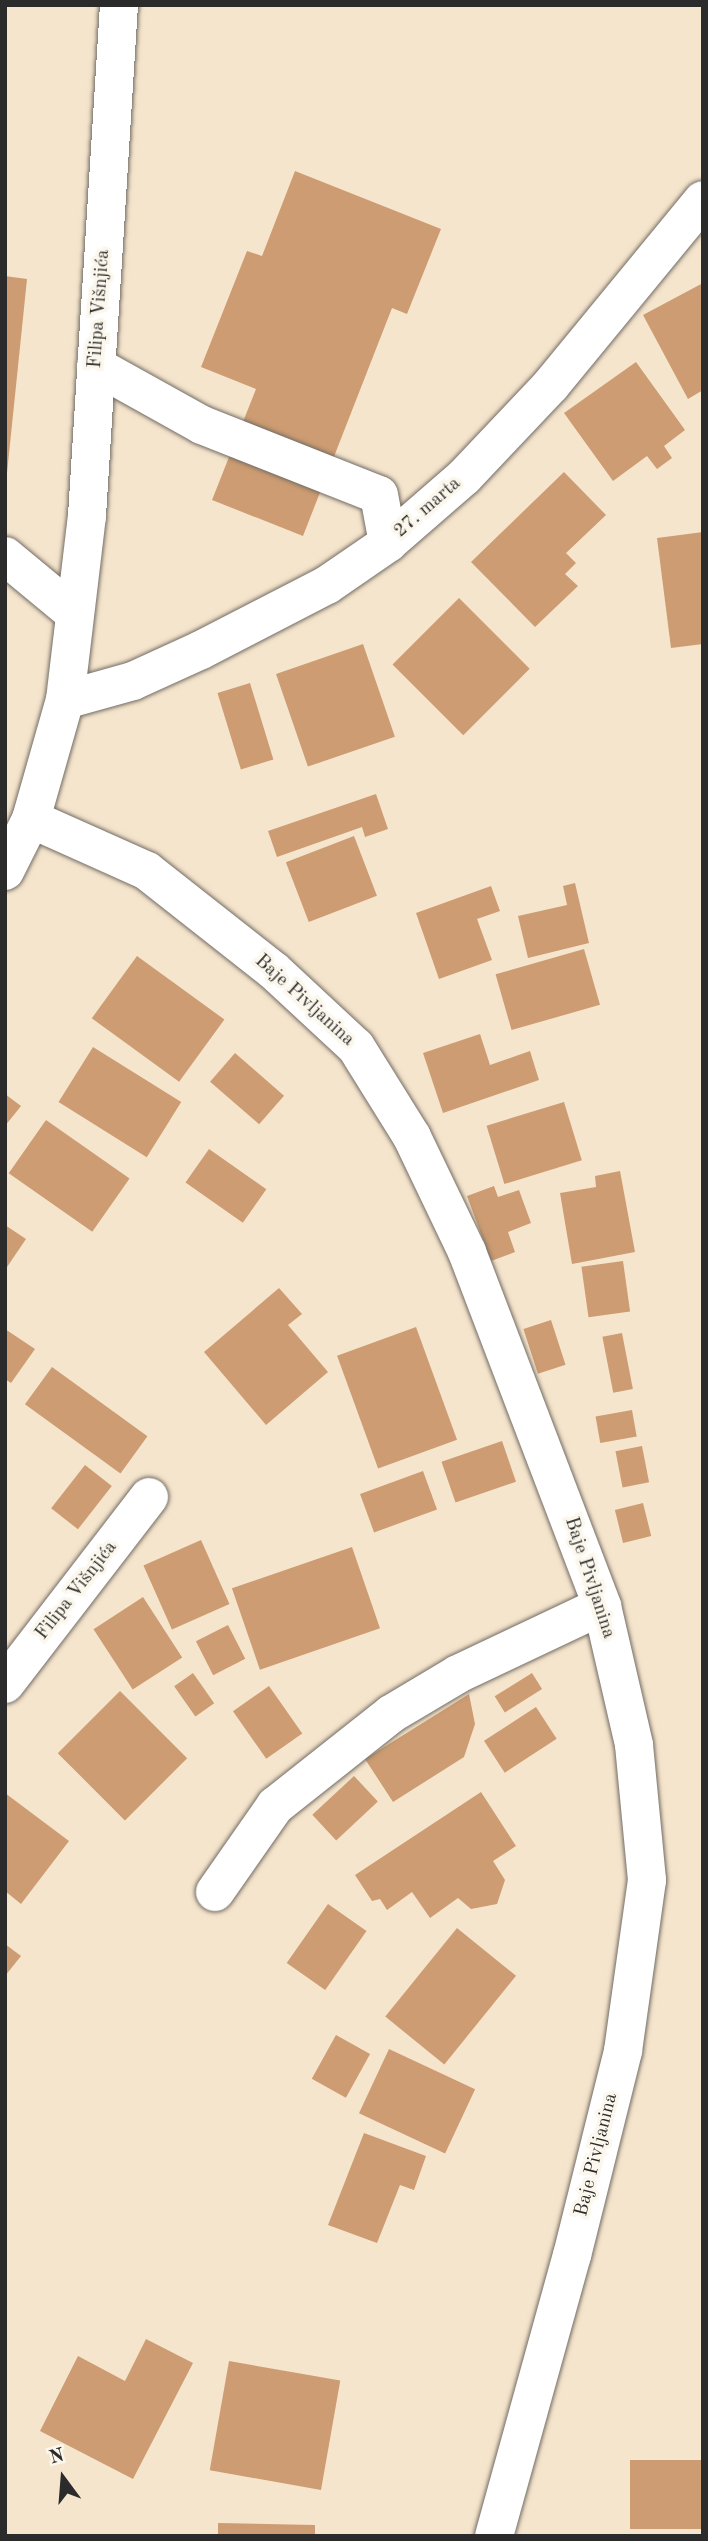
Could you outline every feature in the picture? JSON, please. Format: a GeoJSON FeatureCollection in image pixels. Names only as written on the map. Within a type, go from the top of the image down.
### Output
{"type":"FeatureCollection","features":[{"type":"Feature","properties":{"kind":"street","name":"Filipa Višnjića"},"geometry":{"type":"LineString","coordinates":[[5,871],[31,819],[65,701],[87,516],[119,5]]}},
{"type":"Feature","properties":{"kind":"street","name":"27. marta"},"geometry":{"type":"LineString","coordinates":[[65,701],[133,681],[201,650],[327,585],[388,543],[464,477],[551,385],[703,200]]}},
{"type":"Feature","properties":{"kind":"street"},"geometry":{"type":"LineString","coordinates":[[96,366],[202,425],[379,495],[388,543]]}},
{"type":"Feature","properties":{"kind":"street"},"geometry":{"type":"LineString","coordinates":[[5,556],[74,613]]}},
{"type":"Feature","properties":{"kind":"street","name":"Baje Pivljanina"},"geometry":{"type":"LineString","coordinates":[[31,819],[147,872],[273,970],[356,1047],[412,1137],[467,1251],[602,1606],[634,1745],[647,1880],[623,2051],[572,2255],[494,2536]]}},
{"type":"Feature","properties":{"kind":"street","name":"Filipa Višnjića"},"geometry":{"type":"LineString","coordinates":[[5,1684],[149,1497]]}},
{"type":"Feature","properties":{"kind":"street"},"geometry":{"type":"LineString","coordinates":[[215,1892],[275,1806],[391,1714],[458,1674],[602,1606]]}},
{"type":"Feature","properties":{"kind":"building"},"geometry":{"type":"Polygon","coordinates":[[[295,171],[441,229],[407,314],[392,308],[303,536],[212,500],[256,389],[201,367],[247,251],[262,256],[295,171]]]}},
{"type":"Feature","properties":{"kind":"building"},"geometry":{"type":"Polygon","coordinates":[[[5,276],[27,279],[7,473],[5,473],[5,276]]]}},
{"type":"Feature","properties":{"kind":"building"},"geometry":{"type":"Polygon","coordinates":[[[703,283],[703,390],[688,399],[643,315],[703,283]]]}},
{"type":"Feature","properties":{"kind":"building"},"geometry":{"type":"Polygon","coordinates":[[[636,362],[685,430],[664,446],[672,458],[657,469],[647,456],[613,481],[564,413],[636,362]]]}},
{"type":"Feature","properties":{"kind":"building"},"geometry":{"type":"Polygon","coordinates":[[[564,472],[606,515],[566,553],[576,563],[565,574],[578,586],[535,627],[471,562],[564,472]]]}},
{"type":"Feature","properties":{"kind":"building"},"geometry":{"type":"Polygon","coordinates":[[[703,532],[703,644],[671,648],[657,538],[703,532]]]}},
{"type":"Feature","properties":{"kind":"building"},"geometry":{"type":"Polygon","coordinates":[[[459,598],[530,669],[463,735],[393,664],[459,598]]]}},
{"type":"Feature","properties":{"kind":"building"},"geometry":{"type":"Polygon","coordinates":[[[363,644],[395,737],[308,767],[276,674],[363,644]]]}},
{"type":"Feature","properties":{"kind":"building"},"geometry":{"type":"Polygon","coordinates":[[[250,683],[273,760],[241,769],[217,693],[250,683]]]}},
{"type":"Feature","properties":{"kind":"building"},"geometry":{"type":"Polygon","coordinates":[[[376,794],[388,829],[365,837],[362,827],[277,857],[268,831],[376,794]]]}},
{"type":"Feature","properties":{"kind":"building"},"geometry":{"type":"Polygon","coordinates":[[[354,836],[377,896],[309,922],[286,862],[354,836]]]}},
{"type":"Feature","properties":{"kind":"building"},"geometry":{"type":"Polygon","coordinates":[[[575,883],[589,943],[528,958],[518,916],[567,905],[563,886],[575,883]]]}},
{"type":"Feature","properties":{"kind":"building"},"geometry":{"type":"Polygon","coordinates":[[[491,886],[500,911],[477,919],[492,960],[439,979],[416,913],[491,886]]]}},
{"type":"Feature","properties":{"kind":"building"},"geometry":{"type":"Polygon","coordinates":[[[584,949],[600,1005],[512,1030],[496,974],[584,949]]]}},
{"type":"Feature","properties":{"kind":"building"},"geometry":{"type":"Polygon","coordinates":[[[137,956],[224,1019],[179,1082],[92,1018],[137,956]]]}},
{"type":"Feature","properties":{"kind":"building"},"geometry":{"type":"Polygon","coordinates":[[[480,1034],[490,1065],[530,1051],[539,1080],[443,1113],[423,1053],[480,1034]]]}},
{"type":"Feature","properties":{"kind":"building"},"geometry":{"type":"Polygon","coordinates":[[[93,1047],[181,1102],[147,1157],[59,1102],[93,1047]]]}},
{"type":"Feature","properties":{"kind":"building"},"geometry":{"type":"Polygon","coordinates":[[[235,1053],[284,1096],[259,1124],[210,1082],[235,1053]]]}},
{"type":"Feature","properties":{"kind":"building"},"geometry":{"type":"Polygon","coordinates":[[[5,1094],[21,1106],[5,1126],[5,1094]]]}},
{"type":"Feature","properties":{"kind":"building"},"geometry":{"type":"Polygon","coordinates":[[[564,1102],[582,1160],[504,1184],[487,1126],[564,1102]]]}},
{"type":"Feature","properties":{"kind":"building"},"geometry":{"type":"Polygon","coordinates":[[[46,1120],[130,1179],[92,1232],[9,1173],[46,1120]]]}},
{"type":"Feature","properties":{"kind":"building"},"geometry":{"type":"Polygon","coordinates":[[[209,1149],[266,1189],[243,1223],[185,1183],[209,1149]]]}},
{"type":"Feature","properties":{"kind":"building"},"geometry":{"type":"Polygon","coordinates":[[[620,1171],[635,1252],[572,1264],[560,1193],[596,1187],[595,1176],[620,1171]]]}},
{"type":"Feature","properties":{"kind":"building"},"geometry":{"type":"Polygon","coordinates":[[[494,1186],[498,1197],[519,1190],[531,1223],[508,1232],[515,1252],[491,1261],[467,1196],[494,1186]]]}},
{"type":"Feature","properties":{"kind":"building"},"geometry":{"type":"Polygon","coordinates":[[[5,1225],[26,1239],[5,1270],[5,1225]]]}},
{"type":"Feature","properties":{"kind":"building"},"geometry":{"type":"Polygon","coordinates":[[[623,1261],[630,1312],[589,1317],[581,1267],[623,1261]]]}},
{"type":"Feature","properties":{"kind":"building"},"geometry":{"type":"Polygon","coordinates":[[[279,1288],[302,1314],[288,1325],[328,1372],[266,1425],[204,1352],[279,1288]]]}},
{"type":"Feature","properties":{"kind":"building"},"geometry":{"type":"Polygon","coordinates":[[[551,1320],[566,1365],[538,1374],[523,1329],[551,1320]]]}},
{"type":"Feature","properties":{"kind":"building"},"geometry":{"type":"Polygon","coordinates":[[[416,1327],[457,1440],[378,1468],[337,1356],[416,1327]]]}},
{"type":"Feature","properties":{"kind":"building"},"geometry":{"type":"Polygon","coordinates":[[[5,1329],[35,1349],[11,1383],[5,1379],[5,1329]]]}},
{"type":"Feature","properties":{"kind":"building"},"geometry":{"type":"Polygon","coordinates":[[[622,1333],[633,1389],[613,1393],[602,1337],[622,1333]]]}},
{"type":"Feature","properties":{"kind":"building"},"geometry":{"type":"Polygon","coordinates":[[[52,1367],[147,1436],[120,1474],[25,1404],[52,1367]]]}},
{"type":"Feature","properties":{"kind":"building"},"geometry":{"type":"Polygon","coordinates":[[[632,1410],[637,1437],[600,1443],[596,1416],[632,1410]]]}},
{"type":"Feature","properties":{"kind":"building"},"geometry":{"type":"Polygon","coordinates":[[[502,1441],[516,1482],[455,1502],[441,1462],[502,1441]]]}},
{"type":"Feature","properties":{"kind":"building"},"geometry":{"type":"Polygon","coordinates":[[[642,1446],[649,1482],[623,1487],[615,1451],[642,1446]]]}},
{"type":"Feature","properties":{"kind":"building"},"geometry":{"type":"Polygon","coordinates":[[[85,1465],[112,1486],[78,1529],[51,1508],[85,1465]]]}},
{"type":"Feature","properties":{"kind":"building"},"geometry":{"type":"Polygon","coordinates":[[[423,1471],[437,1510],[374,1532],[360,1494],[423,1471]]]}},
{"type":"Feature","properties":{"kind":"building"},"geometry":{"type":"Polygon","coordinates":[[[643,1503],[651,1536],[623,1543],[615,1510],[643,1503]]]}},
{"type":"Feature","properties":{"kind":"building"},"geometry":{"type":"Polygon","coordinates":[[[201,1540],[229,1604],[172,1630],[143,1566],[201,1540]]]}},
{"type":"Feature","properties":{"kind":"building"},"geometry":{"type":"Polygon","coordinates":[[[352,1547],[380,1628],[260,1670],[232,1588],[352,1547]]]}},
{"type":"Feature","properties":{"kind":"building"},"geometry":{"type":"Polygon","coordinates":[[[143,1597],[182,1657],[133,1690],[94,1629],[143,1597]]]}},
{"type":"Feature","properties":{"kind":"building"},"geometry":{"type":"Polygon","coordinates":[[[228,1625],[245,1659],[213,1675],[196,1641],[228,1625]]]}},
{"type":"Feature","properties":{"kind":"building"},"geometry":{"type":"Polygon","coordinates":[[[193,1673],[214,1703],[195,1717],[174,1686],[193,1673]]]}},
{"type":"Feature","properties":{"kind":"building"},"geometry":{"type":"Polygon","coordinates":[[[532,1673],[542,1689],[505,1712],[495,1696],[532,1673]]]}},
{"type":"Feature","properties":{"kind":"building"},"geometry":{"type":"Polygon","coordinates":[[[269,1686],[302,1734],[266,1759],[233,1711],[269,1686]]]}},
{"type":"Feature","properties":{"kind":"building"},"geometry":{"type":"Polygon","coordinates":[[[120,1691],[187,1758],[125,1820],[58,1753],[120,1691]]]}},
{"type":"Feature","properties":{"kind":"building"},"geometry":{"type":"Polygon","coordinates":[[[469,1694],[475,1724],[464,1757],[393,1802],[365,1759],[469,1694]]]}},
{"type":"Feature","properties":{"kind":"building"},"geometry":{"type":"Polygon","coordinates":[[[536,1707],[557,1739],[505,1773],[484,1741],[536,1707]]]}},
{"type":"Feature","properties":{"kind":"building"},"geometry":{"type":"Polygon","coordinates":[[[354,1776],[378,1802],[336,1840],[312,1815],[354,1776]]]}},
{"type":"Feature","properties":{"kind":"building"},"geometry":{"type":"Polygon","coordinates":[[[481,1792],[516,1846],[493,1861],[505,1880],[497,1904],[471,1909],[458,1898],[430,1918],[412,1892],[387,1910],[380,1899],[372,1901],[355,1875],[481,1792]]]}},
{"type":"Feature","properties":{"kind":"building"},"geometry":{"type":"Polygon","coordinates":[[[5,1793],[69,1841],[21,1904],[5,1891],[5,1793]]]}},
{"type":"Feature","properties":{"kind":"building"},"geometry":{"type":"Polygon","coordinates":[[[328,1904],[367,1931],[325,1990],[287,1963],[328,1904]]]}},
{"type":"Feature","properties":{"kind":"building"},"geometry":{"type":"Polygon","coordinates":[[[457,1928],[516,1976],[444,2064],[385,2017],[457,1928]]]}},
{"type":"Feature","properties":{"kind":"building"},"geometry":{"type":"Polygon","coordinates":[[[5,1944],[21,1956],[5,1976],[5,1944]]]}},
{"type":"Feature","properties":{"kind":"building"},"geometry":{"type":"Polygon","coordinates":[[[336,2035],[370,2054],[346,2098],[312,2079],[336,2035]]]}},
{"type":"Feature","properties":{"kind":"building"},"geometry":{"type":"Polygon","coordinates":[[[389,2049],[475,2089],[445,2153],[359,2113],[389,2049]]]}},
{"type":"Feature","properties":{"kind":"building"},"geometry":{"type":"Polygon","coordinates":[[[364,2133],[426,2156],[414,2190],[400,2185],[377,2243],[328,2225],[364,2133]]]}},
{"type":"Feature","properties":{"kind":"building"},"geometry":{"type":"Polygon","coordinates":[[[146,2339],[193,2363],[133,2479],[40,2431],[78,2356],[125,2381],[146,2339]]]}},
{"type":"Feature","properties":{"kind":"building"},"geometry":{"type":"Polygon","coordinates":[[[229,2361],[340,2381],[321,2490],[210,2470],[229,2361]]]}},
{"type":"Feature","properties":{"kind":"building"},"geometry":{"type":"Polygon","coordinates":[[[630,2460],[703,2460],[703,2529],[630,2529],[630,2460]]]}},
{"type":"Feature","properties":{"kind":"building"},"geometry":{"type":"Polygon","coordinates":[[[218,2523],[315,2525],[315,2536],[218,2536],[218,2523]]]}}]}
